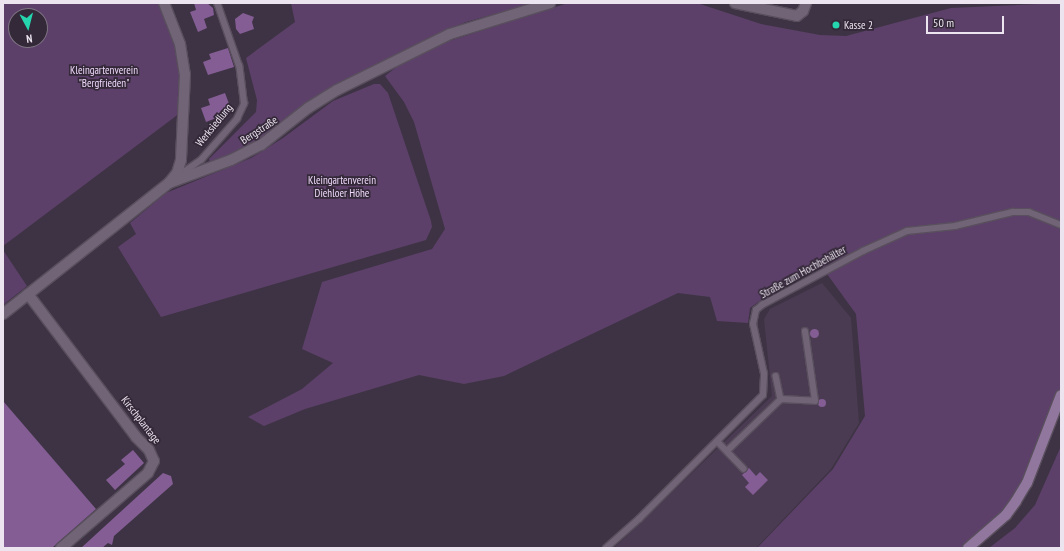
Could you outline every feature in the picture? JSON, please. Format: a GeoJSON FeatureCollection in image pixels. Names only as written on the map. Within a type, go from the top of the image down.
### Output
{"type":"FeatureCollection","features":[{"type":"Feature","properties":{"kind":"main road"},"geometry":{"type":"LineString","coordinates":[[968,548],[1006,514],[1016,501],[1026,483],[1061,395]]}},
{"type":"Feature","properties":{"kind":"street","name":"Werksiedlung"},"geometry":{"type":"LineString","coordinates":[[164,3],[180,44],[185,74],[180,167],[172,181]]}},
{"type":"Feature","properties":{"kind":"street","name":"Bergstraße"},"geometry":{"type":"LineString","coordinates":[[3,314],[172,181],[231,160],[261,145],[308,108],[337,90],[450,34],[550,3]]}},
{"type":"Feature","properties":{"kind":"street"},"geometry":{"type":"LineString","coordinates":[[735,3],[797,16],[804,11],[806,3]]}},
{"type":"Feature","properties":{"kind":"street"},"geometry":{"type":"LineString","coordinates":[[755,8],[769,3]]}},
{"type":"Feature","properties":{"kind":"street","name":"Kirschplantage"},"geometry":{"type":"LineString","coordinates":[[28,294],[136,437],[149,450],[154,461],[148,473],[62,548]]}},
{"type":"Feature","properties":{"kind":"lane","name":"Werksiedlung"},"geometry":{"type":"LineString","coordinates":[[172,181],[201,160],[242,109],[244,93],[240,66],[217,3]]}},
{"type":"Feature","properties":{"kind":"lane","name":"Straße zum Hochbehälter"},"geometry":{"type":"LineString","coordinates":[[606,548],[640,519],[763,395],[764,374],[754,333],[754,318],[756,310],[776,295],[907,231],[955,226],[1013,212],[1029,212],[1061,225]]}},
{"type":"Feature","properties":{"kind":"lane"},"geometry":{"type":"LineString","coordinates":[[727,451],[781,399],[815,401],[805,332]]}},
{"type":"Feature","properties":{"kind":"lane"},"geometry":{"type":"LineString","coordinates":[[776,376],[781,399]]}},
{"type":"Feature","properties":{"kind":"lane"},"geometry":{"type":"LineString","coordinates":[[718,442],[744,469]]}},
{"type":"Feature","properties":{"kind":"shaded area"},"geometry":{"type":"Polygon","coordinates":[[[822,283],[851,318],[859,423],[831,469],[756,548],[614,548],[772,396],[764,319],[770,309],[822,283]]]}},
{"type":"Feature","properties":{"kind":"green space","name":"Kleingartenverein \"Bergfrieden\""},"geometry":{"type":"Polygon","coordinates":[[[3,3],[160,3],[177,47],[181,75],[180,113],[3,246],[3,3]]]}},
{"type":"Feature","properties":{"kind":"green space"},"geometry":{"type":"Polygon","coordinates":[[[291,3],[533,3],[466,22],[437,34],[259,141],[210,163],[209,159],[256,112],[257,100],[246,58],[295,22],[291,3]]]}},
{"type":"Feature","properties":{"kind":"green space"},"geometry":{"type":"Polygon","coordinates":[[[568,3],[697,3],[761,24],[820,35],[846,36],[951,8],[1061,3],[1061,400],[1023,497],[964,548],[757,548],[833,469],[865,416],[856,314],[822,267],[766,296],[750,308],[748,323],[717,321],[710,297],[678,293],[504,376],[464,384],[419,375],[305,409],[264,426],[248,417],[302,389],[333,363],[302,349],[322,282],[432,249],[445,229],[414,122],[404,102],[385,76],[399,65],[449,41],[568,3]]]}},
{"type":"Feature","properties":{"kind":"green space","name":"Kleingartenverein Diehloer Höhe"},"geometry":{"type":"Polygon","coordinates":[[[374,84],[380,84],[388,93],[431,221],[432,227],[426,240],[161,317],[118,247],[136,234],[130,223],[166,193],[251,158],[283,138],[333,101],[374,84]]]}},
{"type":"Feature","properties":{"kind":"green space"},"geometry":{"type":"Polygon","coordinates":[[[3,250],[27,286],[3,305],[3,250]]]}},
{"type":"Feature","properties":{"kind":"green space"},"geometry":{"type":"Polygon","coordinates":[[[1061,446],[1061,548],[989,548],[1015,528],[1035,505],[1061,446]]]}},
{"type":"Feature","properties":{"kind":"building"},"geometry":{"type":"Polygon","coordinates":[[[194,3],[207,3],[213,8],[214,15],[204,19],[207,28],[198,32],[190,12],[196,10],[194,3]]]}},
{"type":"Feature","properties":{"kind":"building"},"geometry":{"type":"Polygon","coordinates":[[[243,13],[254,17],[252,22],[254,29],[240,34],[236,29],[235,19],[243,13]]]}},
{"type":"Feature","properties":{"kind":"building"},"geometry":{"type":"Polygon","coordinates":[[[228,48],[234,67],[208,75],[203,62],[211,59],[209,54],[228,48]]]}},
{"type":"Feature","properties":{"kind":"building"},"geometry":{"type":"Polygon","coordinates":[[[225,93],[231,109],[222,112],[224,115],[206,122],[201,108],[210,105],[208,99],[225,93]]]}},
{"type":"Feature","properties":{"kind":"building"},"geometry":{"type":"Polygon","coordinates":[[[812,329],[816,329],[818,333],[816,337],[812,337],[810,335],[810,331],[812,329]]]}},
{"type":"Feature","properties":{"kind":"building"},"geometry":{"type":"Polygon","coordinates":[[[820,399],[824,399],[826,403],[824,407],[820,407],[818,405],[818,401],[820,399]]]}},
{"type":"Feature","properties":{"kind":"building"},"geometry":{"type":"Polygon","coordinates":[[[3,401],[96,509],[52,548],[3,548],[3,401]]]}},
{"type":"Feature","properties":{"kind":"building"},"geometry":{"type":"Polygon","coordinates":[[[133,450],[144,463],[115,490],[106,480],[125,464],[121,460],[133,450]]]}},
{"type":"Feature","properties":{"kind":"building"},"geometry":{"type":"Polygon","coordinates":[[[749,468],[756,476],[760,472],[768,480],[753,495],[745,487],[749,483],[742,475],[749,468]]]}},
{"type":"Feature","properties":{"kind":"building"},"geometry":{"type":"Polygon","coordinates":[[[163,473],[171,476],[173,484],[114,536],[112,545],[108,543],[102,548],[81,548],[163,473]]]}},
{"type":"Feature","properties":{"kind":"place","name":"Kasse 2"},"geometry":{"type":"Point","coordinates":[836,25]}}]}
